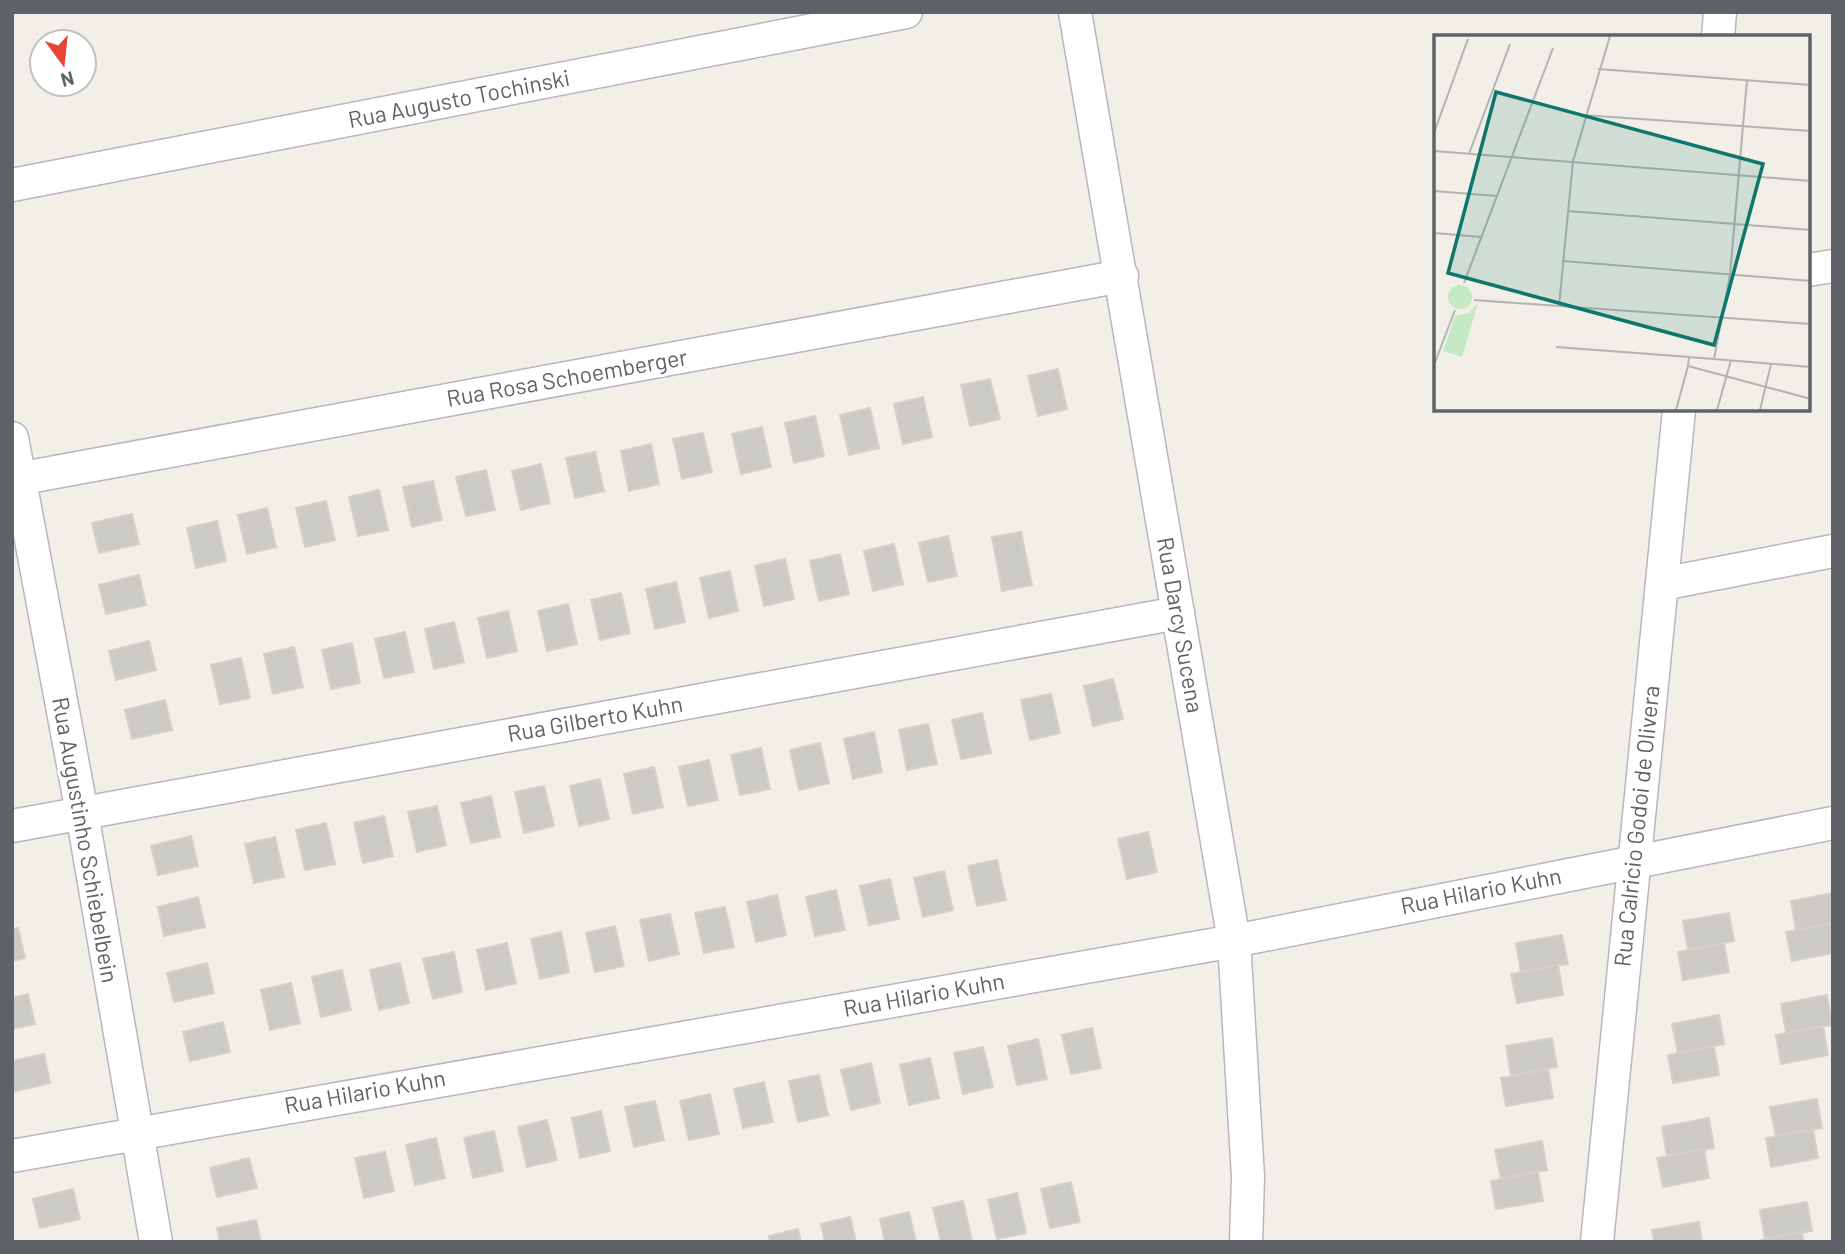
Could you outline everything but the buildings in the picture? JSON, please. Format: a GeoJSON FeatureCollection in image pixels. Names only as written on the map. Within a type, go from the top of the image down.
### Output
{"type":"FeatureCollection","features":[{"type":"Feature","properties":{"kind":"street","name":"Rua Augusto Tochinski"},"geometry":{"type":"LineString","coordinates":[[12,186],[906,12]]}},
{"type":"Feature","properties":{"kind":"street","name":"Rua Darcy Sucena"},"geometry":{"type":"LineString","coordinates":[[1075,12],[1234,941],[1248,1177],[1246,1242]]}},
{"type":"Feature","properties":{"kind":"street"},"geometry":{"type":"LineString","coordinates":[[1718,35],[1720,12]]}},
{"type":"Feature","properties":{"kind":"street"},"geometry":{"type":"LineString","coordinates":[[1810,270],[1833,266]]}},
{"type":"Feature","properties":{"kind":"street","name":"Rua Rosa Schoemberger"},"geometry":{"type":"LineString","coordinates":[[15,479],[1122,276]]}},
{"type":"Feature","properties":{"kind":"street","name":"Rua Calricio Godoi de Olivera"},"geometry":{"type":"LineString","coordinates":[[1597,1242],[1679,411]]}},
{"type":"Feature","properties":{"kind":"street","name":"Rua Augustinho Schiebelbein"},"geometry":{"type":"LineString","coordinates":[[12,438],[15,479],[82,813],[156,1242]]}},
{"type":"Feature","properties":{"kind":"street"},"geometry":{"type":"LineString","coordinates":[[1662,584],[1833,551]]}},
{"type":"Feature","properties":{"kind":"street","name":"Rua Gilberto Kuhn"},"geometry":{"type":"LineString","coordinates":[[12,826],[1178,613]]}},
{"type":"Feature","properties":{"kind":"street","name":"Rua Hilario Kuhn"},"geometry":{"type":"LineString","coordinates":[[12,1156],[1234,941],[1634,860],[1833,823]]}}]}
